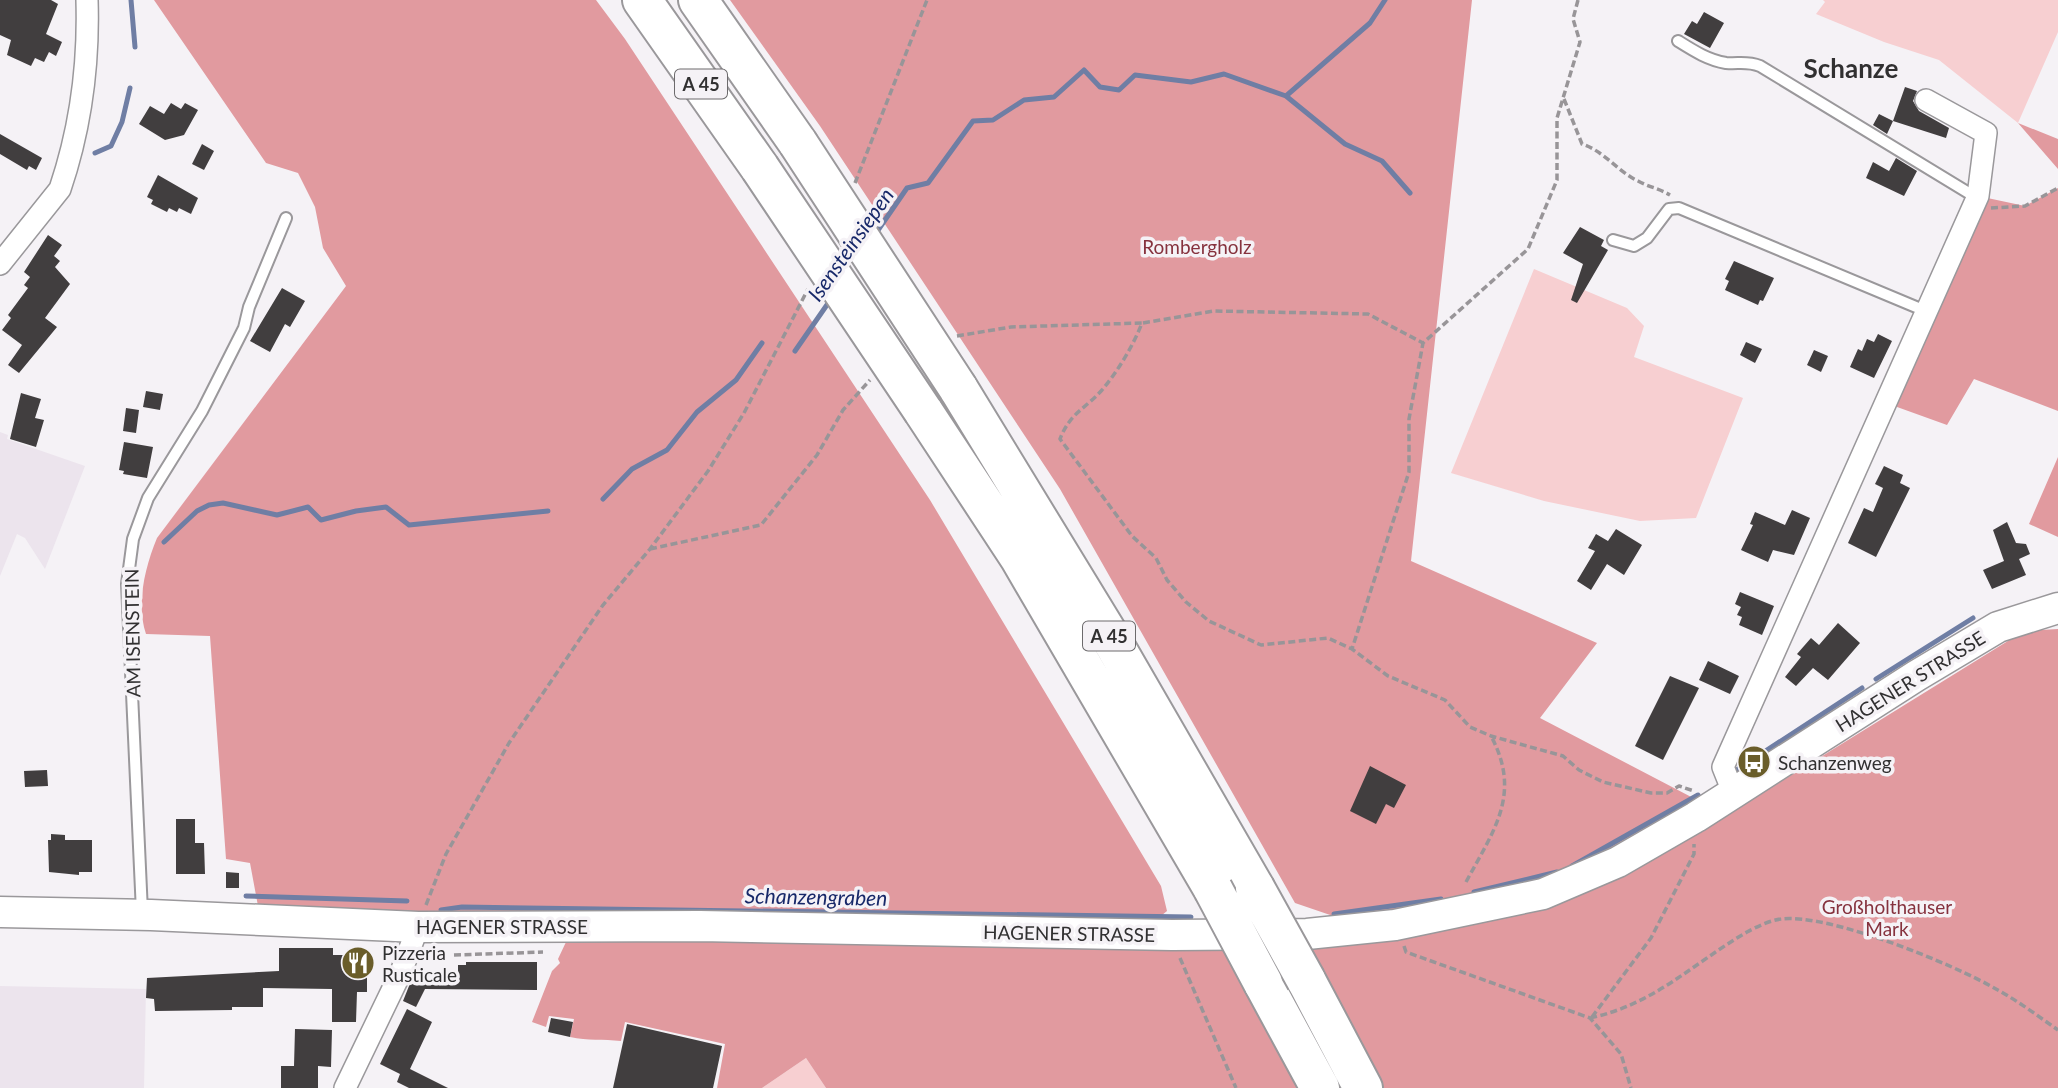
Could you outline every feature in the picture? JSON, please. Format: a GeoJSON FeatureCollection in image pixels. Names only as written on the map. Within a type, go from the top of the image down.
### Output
{"type":"FeatureCollection","features":[{"type":"Feature","properties":{"kind":"highway","name":"A 45"},"geometry":{"type":"LineString","coordinates":[[642,0],[760,168],[1019,557],[1213,889],[1320,1088]]}},
{"type":"Feature","properties":{"kind":"highway","name":"A 45"},"geometry":{"type":"LineString","coordinates":[[698,0],[798,143],[958,388],[1107,632],[1255,888],[1363,1088]]}},
{"type":"Feature","properties":{"kind":"main road","name":"HAGENER STRASSE"},"geometry":{"type":"LineString","coordinates":[[0,912],[418,927],[700,926],[1172,935],[1307,934],[1395,925],[1542,894],[1618,862],[1998,627],[2058,608]]}},
{"type":"Feature","properties":{"kind":"street"},"geometry":{"type":"LineString","coordinates":[[0,264],[60,189],[68,166],[83,100],[88,33],[87,0]]}},
{"type":"Feature","properties":{"kind":"street"},"geometry":{"type":"LineString","coordinates":[[1714,805],[1723,767],[1978,197],[1986,133],[1926,100]]}},
{"type":"Feature","properties":{"kind":"street"},"geometry":{"type":"LineString","coordinates":[[345,1088],[401,972],[418,927]]}},
{"type":"Feature","properties":{"kind":"lane"},"geometry":{"type":"LineString","coordinates":[[1678,41],[1704,57],[1730,63],[1745,61],[1760,66],[1978,197]]}},
{"type":"Feature","properties":{"kind":"lane"},"geometry":{"type":"LineString","coordinates":[[1613,240],[1634,246],[1647,239],[1669,209],[1679,208],[1928,312]]}},
{"type":"Feature","properties":{"kind":"lane","name":"AM ISENSTEIN"},"geometry":{"type":"LineString","coordinates":[[142,915],[127,584],[134,539],[148,498],[202,411],[244,328],[249,307],[286,218]]}},
{"type":"Feature","properties":{"kind":"path"},"geometry":{"type":"LineString","coordinates":[[1578,0],[1573,19],[1580,42],[1557,118],[1557,180],[1528,249],[1423,343],[1409,419],[1409,472],[1352,649],[1388,676],[1445,700],[1470,727],[1491,736],[1563,756],[1578,770],[1603,782],[1651,793],[1667,793],[1679,786],[1689,788],[1714,805],[1651,938],[1590,1018]]}},
{"type":"Feature","properties":{"kind":"path"},"geometry":{"type":"LineString","coordinates":[[1564,96],[1582,144],[1598,150],[1609,163],[1637,181],[1667,193],[1679,208]]}},
{"type":"Feature","properties":{"kind":"path"},"geometry":{"type":"LineString","coordinates":[[1978,197],[1989,208],[2025,206],[2058,188]]}},
{"type":"Feature","properties":{"kind":"path"},"geometry":{"type":"LineString","coordinates":[[1142,323],[1214,311],[1368,314],[1423,343]]}},
{"type":"Feature","properties":{"kind":"path"},"geometry":{"type":"LineString","coordinates":[[418,927],[446,854],[509,743],[603,605],[650,549]]}},
{"type":"Feature","properties":{"kind":"path"},"geometry":{"type":"LineString","coordinates":[[1465,882],[1503,808],[1507,785],[1501,756],[1491,736]]}},
{"type":"Feature","properties":{"kind":"path"},"geometry":{"type":"LineString","coordinates":[[1590,1018],[1619,1012],[1647,1000],[1749,931],[1780,919],[1807,920],[1861,932],[1968,974],[2058,1030]]}},
{"type":"Feature","properties":{"kind":"path"},"geometry":{"type":"LineString","coordinates":[[1395,925],[1406,951],[1590,1018],[1621,1054],[1631,1088]]}},
{"type":"Feature","properties":{"kind":"path"},"geometry":{"type":"LineString","coordinates":[[1172,935],[1198,1004],[1236,1088]]}},
{"type":"Feature","properties":{"kind":"path"},"geometry":{"type":"LineString","coordinates":[[454,955],[543,953]]}},
{"type":"Feature","properties":{"kind":"shaded area"},"geometry":{"type":"Polygon","coordinates":[[[1823,0],[2058,0],[2058,32],[2018,123],[1939,60],[1884,42],[1816,14],[1825,2],[1823,0]]]}},
{"type":"Feature","properties":{"kind":"shaded area"},"geometry":{"type":"Polygon","coordinates":[[[1534,269],[1627,308],[1644,326],[1634,357],[1743,398],[1696,518],[1640,521],[1544,501],[1451,473],[1534,269]]]}},
{"type":"Feature","properties":{"kind":"shaded area"},"geometry":{"type":"Polygon","coordinates":[[[0,432],[8,435],[7,439],[85,466],[45,569],[25,538],[17,534],[0,576],[0,432]]]}},
{"type":"Feature","properties":{"kind":"shaded area"},"geometry":{"type":"Polygon","coordinates":[[[0,986],[146,989],[144,1088],[0,1088],[0,986]]]}},
{"type":"Feature","properties":{"kind":"shaded area"},"geometry":{"type":"Polygon","coordinates":[[[806,1058],[826,1088],[762,1088],[806,1058]]]}},
{"type":"Feature","properties":{"kind":"green space"},"geometry":{"type":"Polygon","coordinates":[[[154,0],[596,0],[625,39],[930,500],[1161,886],[1167,911],[1156,920],[456,917],[258,906],[250,863],[226,859],[210,636],[146,634],[142,610],[143,586],[157,538],[346,286],[323,248],[315,207],[298,173],[266,163],[154,0]]]}},
{"type":"Feature","properties":{"kind":"green space","name":"Rombergholz"},"geometry":{"type":"Polygon","coordinates":[[[730,0],[1472,0],[1411,561],[1597,643],[1540,718],[1697,800],[1625,846],[1557,875],[1444,904],[1339,918],[1295,903],[1060,489],[820,126],[730,0]]]}},
{"type":"Feature","properties":{"kind":"green space"},"geometry":{"type":"Polygon","coordinates":[[[2018,123],[2058,139],[2058,169],[2018,123]]]}},
{"type":"Feature","properties":{"kind":"green space"},"geometry":{"type":"Polygon","coordinates":[[[2058,188],[2058,411],[1974,379],[1947,425],[1886,403],[1978,196],[2025,206],[2058,188]]]}},
{"type":"Feature","properties":{"kind":"green space"},"geometry":{"type":"Polygon","coordinates":[[[2058,457],[2058,537],[2029,524],[2058,457]]]}},
{"type":"Feature","properties":{"kind":"green space","name":"Großholthauser Mark"},"geometry":{"type":"Polygon","coordinates":[[[2058,629],[2058,1088],[826,1088],[806,1058],[762,1088],[717,1088],[725,1044],[625,1022],[621,1041],[583,1039],[570,1037],[574,1019],[549,1016],[546,1027],[532,1022],[552,971],[560,963],[558,959],[566,942],[700,926],[1172,935],[1464,911],[1696,817],[1735,810],[2024,631],[2058,629]]]}},
{"type":"Feature","properties":{"kind":"building"},"geometry":{"type":"Polygon","coordinates":[[[0,0],[51,0],[58,4],[46,34],[62,42],[56,56],[49,52],[44,62],[35,58],[31,66],[7,55],[11,40],[0,35],[0,0]]]}},
{"type":"Feature","properties":{"kind":"building"},"geometry":{"type":"Polygon","coordinates":[[[1704,12],[1724,23],[1710,48],[1684,34],[1692,21],[1697,24],[1704,12]]]}},
{"type":"Feature","properties":{"kind":"building"},"geometry":{"type":"Polygon","coordinates":[[[1905,87],[1917,91],[1913,101],[1919,111],[1949,128],[1946,138],[1893,121],[1905,87]]]}},
{"type":"Feature","properties":{"kind":"building"},"geometry":{"type":"Polygon","coordinates":[[[171,103],[181,109],[185,103],[198,110],[184,135],[165,140],[139,124],[150,106],[164,114],[171,103]]]}},
{"type":"Feature","properties":{"kind":"building"},"geometry":{"type":"Polygon","coordinates":[[[1879,114],[1893,121],[1887,134],[1873,125],[1879,114]]]}},
{"type":"Feature","properties":{"kind":"building"},"geometry":{"type":"Polygon","coordinates":[[[0,134],[42,158],[36,170],[29,166],[27,170],[0,154],[0,134]]]}},
{"type":"Feature","properties":{"kind":"building"},"geometry":{"type":"Polygon","coordinates":[[[202,144],[214,151],[204,170],[192,164],[202,144]]]}},
{"type":"Feature","properties":{"kind":"building"},"geometry":{"type":"Polygon","coordinates":[[[1896,158],[1917,171],[1904,196],[1866,178],[1873,162],[1889,171],[1896,158]]]}},
{"type":"Feature","properties":{"kind":"building"},"geometry":{"type":"Polygon","coordinates":[[[158,175],[198,198],[191,214],[179,208],[177,212],[169,208],[167,212],[151,204],[153,200],[147,197],[158,175]]]}},
{"type":"Feature","properties":{"kind":"building"},"geometry":{"type":"Polygon","coordinates":[[[1580,227],[1604,240],[1601,246],[1608,250],[1577,303],[1571,300],[1583,264],[1563,253],[1580,227]]]}},
{"type":"Feature","properties":{"kind":"building"},"geometry":{"type":"Polygon","coordinates":[[[48,235],[62,245],[54,256],[60,261],[55,267],[70,284],[45,318],[57,327],[19,373],[8,365],[22,345],[2,330],[11,318],[8,315],[28,288],[24,285],[30,277],[24,272],[48,235]]]}},
{"type":"Feature","properties":{"kind":"building"},"geometry":{"type":"Polygon","coordinates":[[[1734,261],[1774,278],[1763,301],[1760,300],[1758,305],[1725,290],[1729,281],[1725,279],[1734,261]]]}},
{"type":"Feature","properties":{"kind":"building"},"geometry":{"type":"Polygon","coordinates":[[[282,288],[305,301],[290,327],[285,324],[270,352],[250,341],[282,288]]]}},
{"type":"Feature","properties":{"kind":"building"},"geometry":{"type":"Polygon","coordinates":[[[1878,334],[1892,341],[1874,378],[1850,367],[1858,349],[1862,351],[1867,339],[1874,342],[1878,334]]]}},
{"type":"Feature","properties":{"kind":"building"},"geometry":{"type":"Polygon","coordinates":[[[1746,342],[1762,349],[1755,363],[1740,355],[1746,342]]]}},
{"type":"Feature","properties":{"kind":"building"},"geometry":{"type":"Polygon","coordinates":[[[1814,350],[1828,356],[1821,372],[1807,365],[1814,350]]]}},
{"type":"Feature","properties":{"kind":"building"},"geometry":{"type":"Polygon","coordinates":[[[146,391],[163,394],[160,410],[143,407],[146,391]]]}},
{"type":"Feature","properties":{"kind":"building"},"geometry":{"type":"Polygon","coordinates":[[[21,393],[41,399],[35,418],[44,420],[36,447],[10,439],[21,393]]]}},
{"type":"Feature","properties":{"kind":"building"},"geometry":{"type":"Polygon","coordinates":[[[126,408],[139,410],[136,433],[123,431],[126,408]]]}},
{"type":"Feature","properties":{"kind":"building"},"geometry":{"type":"Polygon","coordinates":[[[124,442],[153,447],[147,478],[123,474],[124,471],[119,470],[124,442]]]}},
{"type":"Feature","properties":{"kind":"building"},"geometry":{"type":"Polygon","coordinates":[[[1884,466],[1903,475],[1900,483],[1910,488],[1876,557],[1848,543],[1864,508],[1873,512],[1883,488],[1875,484],[1884,466]]]}},
{"type":"Feature","properties":{"kind":"building"},"geometry":{"type":"Polygon","coordinates":[[[1792,510],[1810,518],[1794,555],[1773,550],[1768,562],[1741,550],[1753,525],[1750,524],[1755,512],[1785,525],[1792,510]]]}},
{"type":"Feature","properties":{"kind":"building"},"geometry":{"type":"Polygon","coordinates":[[[2007,522],[2016,543],[2026,544],[2030,554],[2019,559],[2026,575],[1992,589],[1983,570],[2004,561],[1993,530],[2007,522]]]}},
{"type":"Feature","properties":{"kind":"building"},"geometry":{"type":"Polygon","coordinates":[[[1616,529],[1642,545],[1624,575],[1607,564],[1591,590],[1577,581],[1595,551],[1588,548],[1596,534],[1608,541],[1616,529]]]}},
{"type":"Feature","properties":{"kind":"building"},"geometry":{"type":"Polygon","coordinates":[[[1740,592],[1774,606],[1762,635],[1739,625],[1742,617],[1737,615],[1741,607],[1735,604],[1740,592]]]}},
{"type":"Feature","properties":{"kind":"building"},"geometry":{"type":"Polygon","coordinates":[[[1838,623],[1860,643],[1828,680],[1813,668],[1796,686],[1785,677],[1801,657],[1797,654],[1811,638],[1819,645],[1838,623]]]}},
{"type":"Feature","properties":{"kind":"building"},"geometry":{"type":"Polygon","coordinates":[[[1708,661],[1739,676],[1730,694],[1699,680],[1708,661]]]}},
{"type":"Feature","properties":{"kind":"building"},"geometry":{"type":"Polygon","coordinates":[[[1670,676],[1699,688],[1663,760],[1635,746],[1670,676]]]}},
{"type":"Feature","properties":{"kind":"building"},"geometry":{"type":"Polygon","coordinates":[[[1370,766],[1406,785],[1394,808],[1386,804],[1376,824],[1350,811],[1370,766]]]}},
{"type":"Feature","properties":{"kind":"building"},"geometry":{"type":"Polygon","coordinates":[[[47,770],[48,786],[25,787],[24,771],[47,770]]]}},
{"type":"Feature","properties":{"kind":"building"},"geometry":{"type":"Polygon","coordinates":[[[176,819],[195,819],[195,843],[204,843],[205,874],[176,874],[176,819]]]}},
{"type":"Feature","properties":{"kind":"building"},"geometry":{"type":"Polygon","coordinates":[[[51,834],[65,835],[65,840],[92,840],[92,872],[79,872],[79,875],[49,872],[48,840],[51,840],[51,834]]]}},
{"type":"Feature","properties":{"kind":"building"},"geometry":{"type":"Polygon","coordinates":[[[226,872],[239,873],[239,888],[226,888],[226,872]]]}},
{"type":"Feature","properties":{"kind":"building"},"geometry":{"type":"Polygon","coordinates":[[[279,948],[333,948],[333,955],[367,955],[367,992],[357,992],[356,1022],[332,1022],[332,989],[263,988],[263,1007],[232,1007],[232,1010],[155,1011],[154,999],[146,998],[147,978],[279,971],[279,948]]]}},
{"type":"Feature","properties":{"kind":"building"},"geometry":{"type":"Polygon","coordinates":[[[466,962],[537,962],[537,990],[425,989],[416,1007],[403,1001],[415,971],[458,974],[458,965],[466,965],[466,962]]]}},
{"type":"Feature","properties":{"kind":"building"},"geometry":{"type":"Polygon","coordinates":[[[407,1009],[432,1022],[410,1069],[448,1088],[409,1088],[397,1082],[400,1074],[380,1064],[407,1009]]]}},
{"type":"Feature","properties":{"kind":"building"},"geometry":{"type":"Polygon","coordinates":[[[551,1018],[573,1022],[570,1037],[548,1032],[551,1018]]]}},
{"type":"Feature","properties":{"kind":"building"},"geometry":{"type":"Polygon","coordinates":[[[627,1024],[722,1046],[713,1088],[613,1088],[627,1024]]]}},
{"type":"Feature","properties":{"kind":"building"},"geometry":{"type":"Polygon","coordinates":[[[295,1029],[332,1030],[331,1067],[318,1066],[318,1088],[281,1088],[281,1066],[294,1066],[295,1029]]]}},
{"type":"Feature","properties":{"kind":"waterway"},"geometry":{"type":"LineString","coordinates":[[131,0],[135,47]]}},
{"type":"Feature","properties":{"kind":"waterway","name":"Isensteinsiepen"},"geometry":{"type":"LineString","coordinates":[[874,236],[907,188],[928,183],[973,121],[993,120],[1024,100],[1054,97],[1084,70],[1100,87],[1119,90],[1135,75],[1191,82],[1224,74],[1286,96],[1370,23],[1385,0]]}},
{"type":"Feature","properties":{"kind":"waterway"},"geometry":{"type":"LineString","coordinates":[[95,153],[111,146],[122,122],[130,88]]}},
{"type":"Feature","properties":{"kind":"waterway"},"geometry":{"type":"LineString","coordinates":[[1286,96],[1345,144],[1382,161],[1410,193]]}},
{"type":"Feature","properties":{"kind":"waterway","name":"Isensteinsiepen"},"geometry":{"type":"LineString","coordinates":[[795,351],[831,299]]}},
{"type":"Feature","properties":{"kind":"waterway","name":"Isensteinsiepen"},"geometry":{"type":"LineString","coordinates":[[603,499],[632,469],[667,450],[697,412],[736,380],[762,343]]}},
{"type":"Feature","properties":{"kind":"waterway","name":"Isensteinsiepen"},"geometry":{"type":"LineString","coordinates":[[164,542],[197,511],[209,505],[223,503],[277,515],[308,507],[321,520],[386,507],[409,525],[548,511]]}},
{"type":"Feature","properties":{"kind":"waterway","name":"Schanzengraben"},"geometry":{"type":"LineString","coordinates":[[1876,679],[1973,618]]}},
{"type":"Feature","properties":{"kind":"waterway","name":"Schanzengraben"},"geometry":{"type":"LineString","coordinates":[[1735,771],[1862,688]]}},
{"type":"Feature","properties":{"kind":"waterway","name":"Schanzengraben"},"geometry":{"type":"LineString","coordinates":[[1572,866],[1698,795]]}},
{"type":"Feature","properties":{"kind":"waterway","name":"Schanzengraben"},"geometry":{"type":"LineString","coordinates":[[1474,892],[1557,872]]}},
{"type":"Feature","properties":{"kind":"waterway","name":"Schanzengraben"},"geometry":{"type":"LineString","coordinates":[[246,896],[407,901]]}},
{"type":"Feature","properties":{"kind":"waterway","name":"Schanzengraben"},"geometry":{"type":"LineString","coordinates":[[1334,914],[1441,899]]}},
{"type":"Feature","properties":{"kind":"waterway","name":"Schanzengraben"},"geometry":{"type":"LineString","coordinates":[[441,910],[462,907],[1191,917]]}},
{"type":"Feature","properties":{"kind":"place","name":"Schanzenweg"},"geometry":{"type":"Point","coordinates":[1754,762]}},
{"type":"Feature","properties":{"kind":"place","name":"Pizzeria Rusticale"},"geometry":{"type":"Point","coordinates":[358,963]}},
{"type":"Feature","properties":{"kind":"district","name":"Schanze"},"geometry":{"type":"Point","coordinates":[1851,68]}}]}
